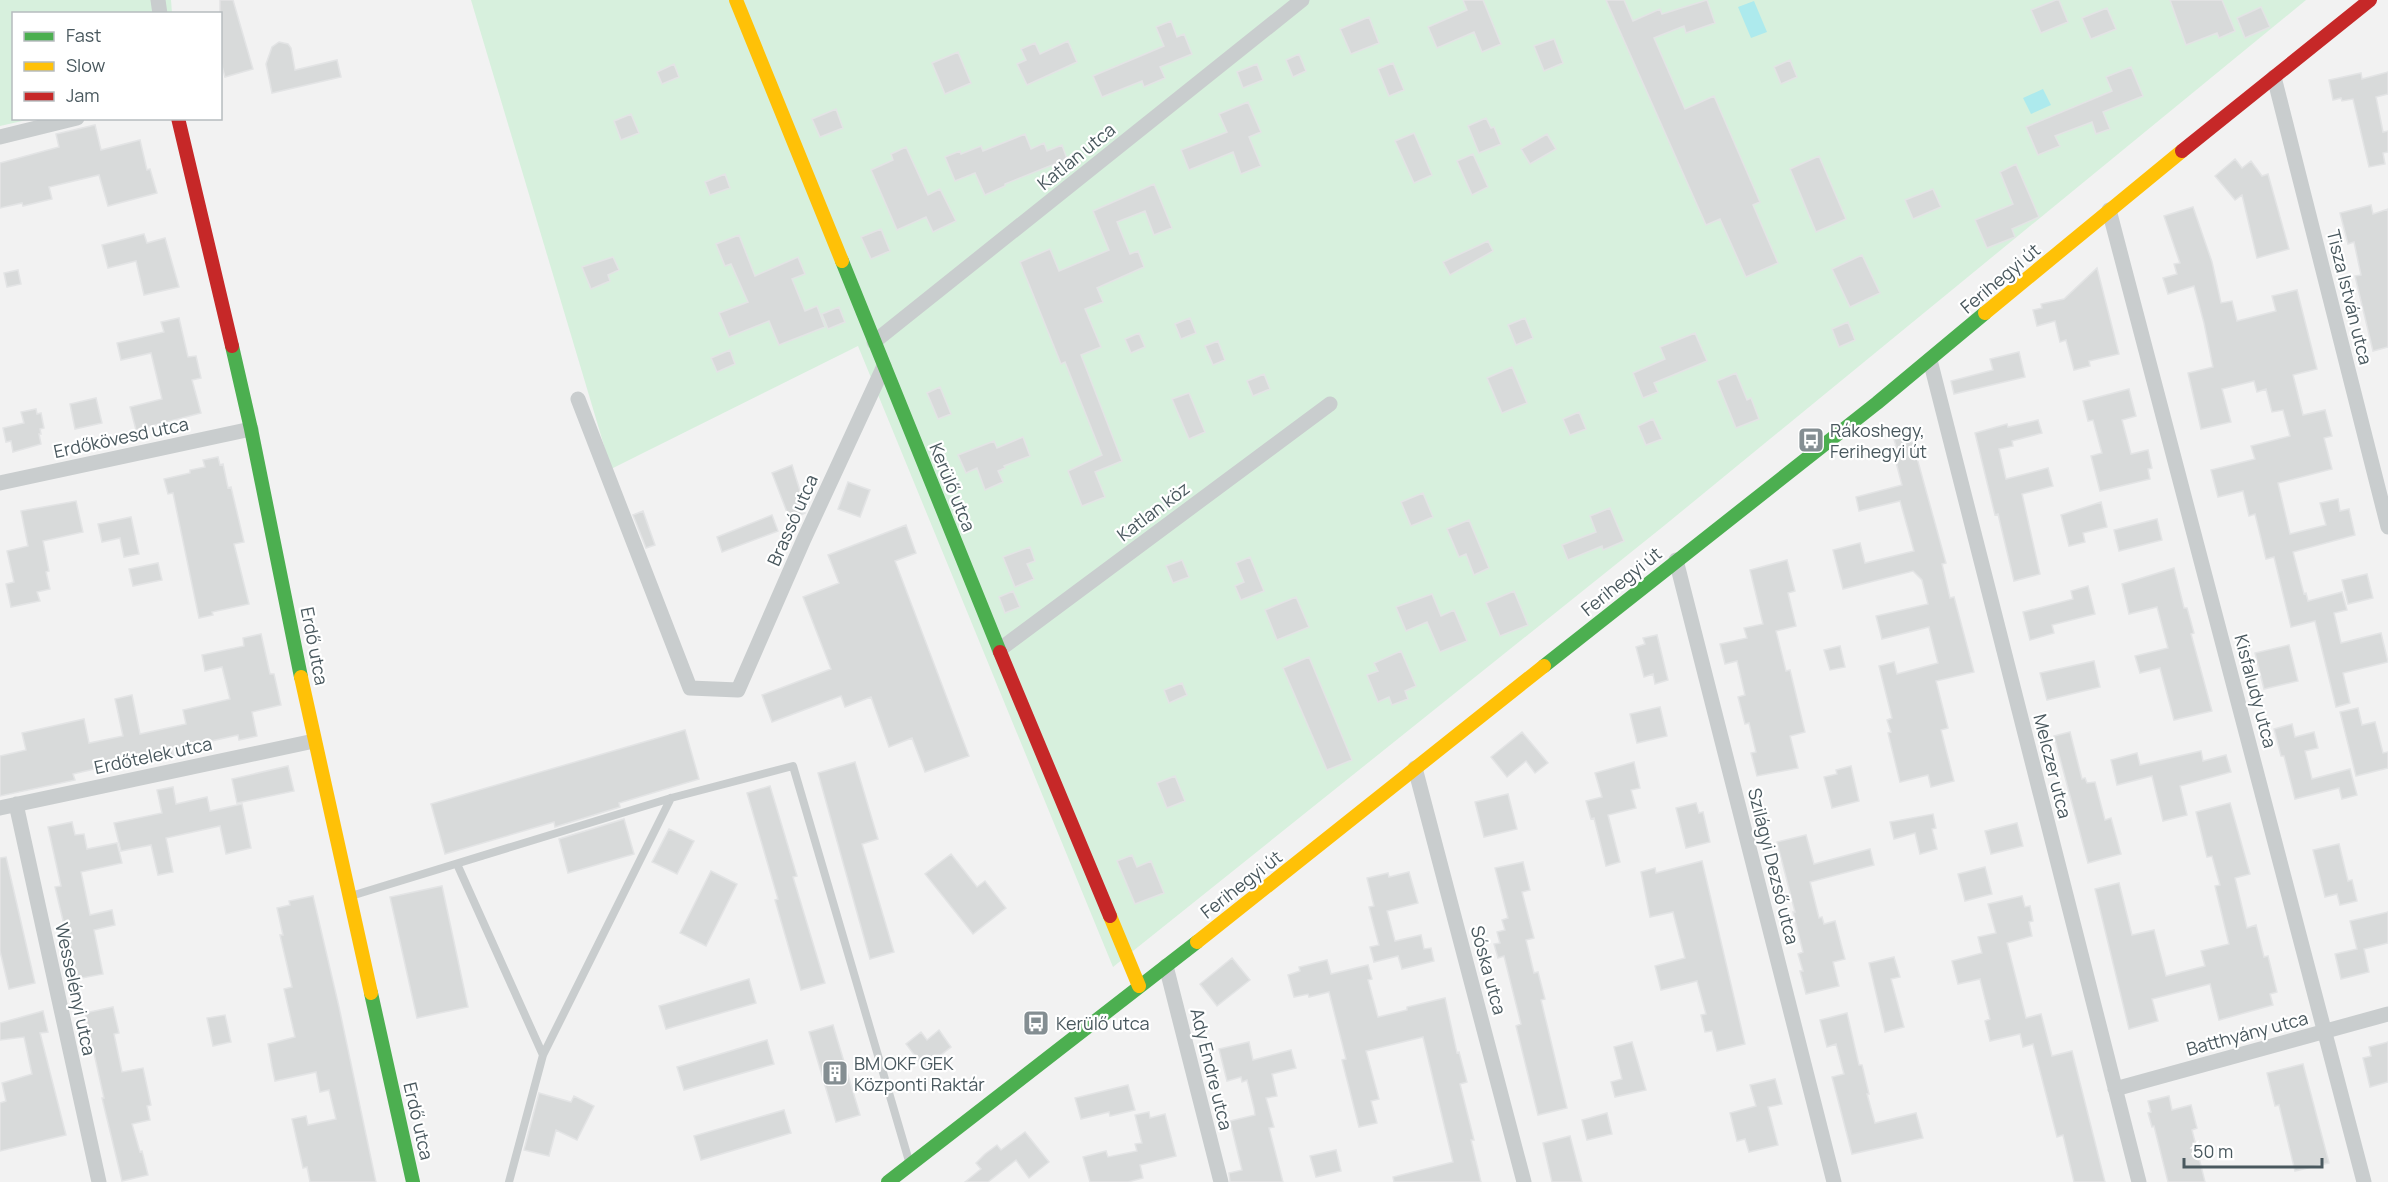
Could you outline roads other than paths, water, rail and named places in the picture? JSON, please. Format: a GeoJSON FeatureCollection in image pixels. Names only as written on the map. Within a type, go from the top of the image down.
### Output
{"type":"FeatureCollection","features":[{"type":"Feature","properties":{"kind":"street","name":"Kerülő utca"},"geometry":{"type":"LineString","coordinates":[[736,0],[999,650],[1139,986]]}},
{"type":"Feature","properties":{"kind":"street","name":"Katlan utca"},"geometry":{"type":"LineString","coordinates":[[874,342],[1302,0]]}},
{"type":"Feature","properties":{"kind":"street","name":"Ferihegyi út"},"geometry":{"type":"LineString","coordinates":[[888,1182],[1166,966],[1930,360],[2109,210],[2370,0]]}},
{"type":"Feature","properties":{"kind":"street","name":"Tisza István utca"},"geometry":{"type":"LineString","coordinates":[[2274,77],[2388,527]]}},
{"type":"Feature","properties":{"kind":"street"},"geometry":{"type":"LineString","coordinates":[[0,137],[69,120]]}},
{"type":"Feature","properties":{"kind":"street","name":"Erdő utca"},"geometry":{"type":"LineString","coordinates":[[178,120],[251,429],[314,741],[413,1182]]}},
{"type":"Feature","properties":{"kind":"street","name":"Kisfaludy utca"},"geometry":{"type":"LineString","coordinates":[[2109,210],[2364,1182]]}},
{"type":"Feature","properties":{"kind":"street","name":"Melczer utca"},"geometry":{"type":"LineString","coordinates":[[1930,360],[2139,1182]]}},
{"type":"Feature","properties":{"kind":"street","name":"Brassó utca"},"geometry":{"type":"LineString","coordinates":[[578,399],[690,688],[738,690],[804,539],[884,366]]}},
{"type":"Feature","properties":{"kind":"street","name":"Katlan köz"},"geometry":{"type":"LineString","coordinates":[[999,650],[1330,404]]}},
{"type":"Feature","properties":{"kind":"street","name":"Erdőkövesd utca"},"geometry":{"type":"LineString","coordinates":[[0,483],[251,429]]}},
{"type":"Feature","properties":{"kind":"street","name":"Szilágyi Dezső utca"},"geometry":{"type":"LineString","coordinates":[[1676,560],[1834,1182]]}},
{"type":"Feature","properties":{"kind":"street","name":"Erdőtelek utca"},"geometry":{"type":"LineString","coordinates":[[0,808],[314,741]]}},
{"type":"Feature","properties":{"kind":"street","name":"Sóska utca"},"geometry":{"type":"LineString","coordinates":[[1415,768],[1524,1182]]}},
{"type":"Feature","properties":{"kind":"street","name":"Wesselényi utca"},"geometry":{"type":"LineString","coordinates":[[16,804],[99,1182]]}},
{"type":"Feature","properties":{"kind":"street","name":"Ady Endre utca"},"geometry":{"type":"LineString","coordinates":[[1166,966],[1221,1182]]}},
{"type":"Feature","properties":{"kind":"street","name":"Batthyány utca"},"geometry":{"type":"LineString","coordinates":[[2115,1089],[2388,1014]]}},
{"type":"Feature","properties":{"kind":"street"},"geometry":{"type":"LineString","coordinates":[[911,1166],[914,1182]]}},
{"type":"Feature","properties":{"kind":"lane"},"geometry":{"type":"LineString","coordinates":[[349,897],[671,798],[793,766],[911,1166]]}},
{"type":"Feature","properties":{"kind":"lane"},"geometry":{"type":"LineString","coordinates":[[508,1182],[543,1055],[671,798]]}},
{"type":"Feature","properties":{"kind":"lane"},"geometry":{"type":"LineString","coordinates":[[457,864],[543,1055]]}},
{"type":"Feature","properties":{"kind":"water"},"geometry":{"type":"Polygon","coordinates":[[[1754,1],[1767,32],[1751,38],[1738,7],[1754,1]]]}},
{"type":"Feature","properties":{"kind":"water"},"geometry":{"type":"Polygon","coordinates":[[[2043,89],[2051,105],[2031,114],[2023,98],[2043,89]]]}},
{"type":"Feature","properties":{"kind":"place","name":"Rákoshegy, Ferihegyi út"},"geometry":{"type":"Point","coordinates":[1811,440]}},
{"type":"Feature","properties":{"kind":"place","name":"Kerülő utca"},"geometry":{"type":"Point","coordinates":[1036,1023]}},
{"type":"Feature","properties":{"kind":"place","name":"BM OKF GEK Központi Raktár"},"geometry":{"type":"Point","coordinates":[835,1073]}}]}
